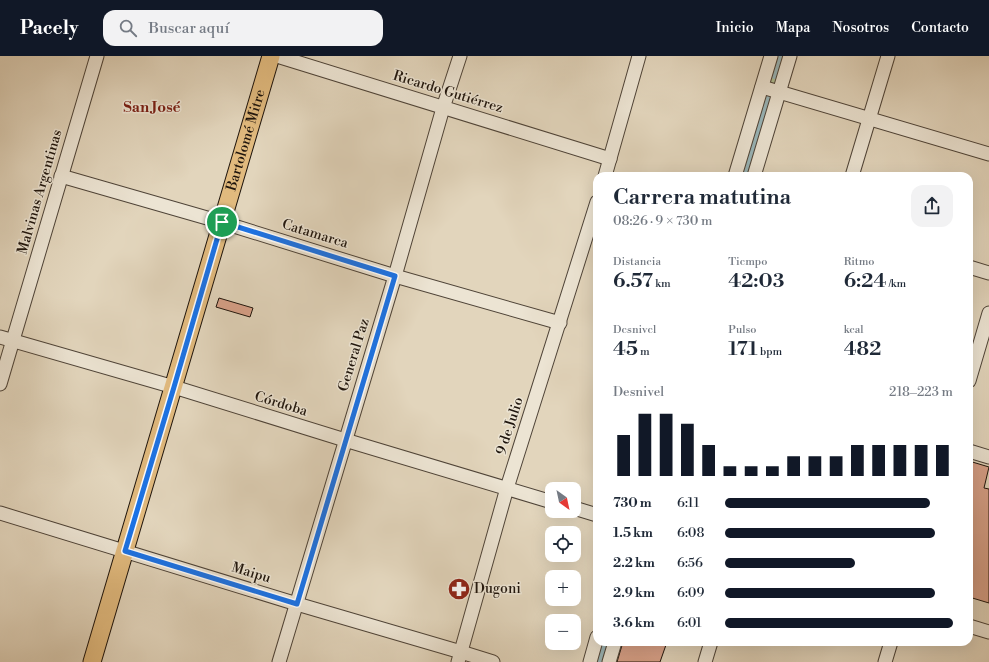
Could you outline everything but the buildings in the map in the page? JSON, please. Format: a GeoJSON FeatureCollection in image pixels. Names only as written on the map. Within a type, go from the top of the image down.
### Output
{"type":"FeatureCollection","features":[{"type":"Feature","properties":{"kind":"main road","name":"Bartolomé Mitre"},"geometry":{"type":"LineString","coordinates":[[92,662],[270,56]]}},
{"type":"Feature","properties":{"kind":"street","name":"Malvinas Argentinas"},"geometry":{"type":"LineString","coordinates":[[0,384],[97,56]]}},
{"type":"Feature","properties":{"kind":"street","name":"Ricardo Gutiérrez"},"geometry":{"type":"LineString","coordinates":[[277,56],[610,158]]}},
{"type":"Feature","properties":{"kind":"street","name":"General Paz"},"geometry":{"type":"LineString","coordinates":[[279,662],[395,276],[443,108],[460,56]]}},
{"type":"Feature","properties":{"kind":"street"},"geometry":{"type":"LineString","coordinates":[[606,172],[639,56]]}},
{"type":"Feature","properties":{"kind":"street"},"geometry":{"type":"LineString","coordinates":[[736,172],[771,56]]}},
{"type":"Feature","properties":{"kind":"street"},"geometry":{"type":"LineString","coordinates":[[755,172],[790,56]]}},
{"type":"Feature","properties":{"kind":"street"},"geometry":{"type":"LineString","coordinates":[[853,172],[888,56]]}},
{"type":"Feature","properties":{"kind":"street"},"geometry":{"type":"LineString","coordinates":[[762,87],[989,154]]}},
{"type":"Feature","properties":{"kind":"street","name":"Catamarca"},"geometry":{"type":"LineString","coordinates":[[61,176],[222,222],[395,276],[560,323]]}},
{"type":"Feature","properties":{"kind":"street","name":"9 de Julio"},"geometry":{"type":"LineString","coordinates":[[460,657],[507,488],[593,215]]}},
{"type":"Feature","properties":{"kind":"street"},"geometry":{"type":"LineString","coordinates":[[973,268],[989,273]]}},
{"type":"Feature","properties":{"kind":"street"},"geometry":{"type":"LineString","coordinates":[[973,368],[989,314]]}},
{"type":"Feature","properties":{"kind":"street","name":"Córdoba"},"geometry":{"type":"LineString","coordinates":[[0,337],[174,387],[545,500]]}},
{"type":"Feature","properties":{"kind":"street"},"geometry":{"type":"LineString","coordinates":[[973,452],[989,457]]}},
{"type":"Feature","properties":{"kind":"street"},"geometry":{"type":"LineString","coordinates":[[581,510],[593,514]]}},
{"type":"Feature","properties":{"kind":"street","name":"Maipu"},"geometry":{"type":"LineString","coordinates":[[0,513],[297,604],[460,657],[493,662]]}},
{"type":"Feature","properties":{"kind":"street"},"geometry":{"type":"LineString","coordinates":[[973,627],[989,632]]}},
{"type":"Feature","properties":{"kind":"street"},"geometry":{"type":"LineString","coordinates":[[590,662],[594,646]]}},
{"type":"Feature","properties":{"kind":"street"},"geometry":{"type":"LineString","coordinates":[[610,662],[614,646]]}},
{"type":"Feature","properties":{"kind":"street"},"geometry":{"type":"LineString","coordinates":[[705,662],[710,646]]}},
{"type":"Feature","properties":{"kind":"street"},"geometry":{"type":"LineString","coordinates":[[885,662],[890,646]]}},
{"type":"Feature","properties":{"kind":"green space"},"geometry":{"type":"Polygon","coordinates":[[[773,56],[788,56],[753,172],[739,172],[773,56]]]}},
{"type":"Feature","properties":{"kind":"green space"},"geometry":{"type":"Polygon","coordinates":[[[597,646],[613,646],[608,662],[592,662],[597,646]]]}},
{"type":"Feature","properties":{"kind":"waterway"},"geometry":{"type":"LineString","coordinates":[[775,74],[780,56]]}},
{"type":"Feature","properties":{"kind":"waterway"},"geometry":{"type":"LineString","coordinates":[[745,172],[768,97]]}},
{"type":"Feature","properties":{"kind":"waterway"},"geometry":{"type":"LineString","coordinates":[[601,662],[606,646]]}},
{"type":"Feature","properties":{"kind":"place","name":"Dugoni"},"geometry":{"type":"Point","coordinates":[459,589]}},
{"type":"Feature","properties":{"kind":"district","name":"San José"},"geometry":{"type":"Point","coordinates":[152,107]}},
{"type":"Feature","properties":{"kind":"route"},"geometry":{"type":"LineString","coordinates":[[222,222],[395,276],[297,604],[125,551],[222,222]]}}]}
